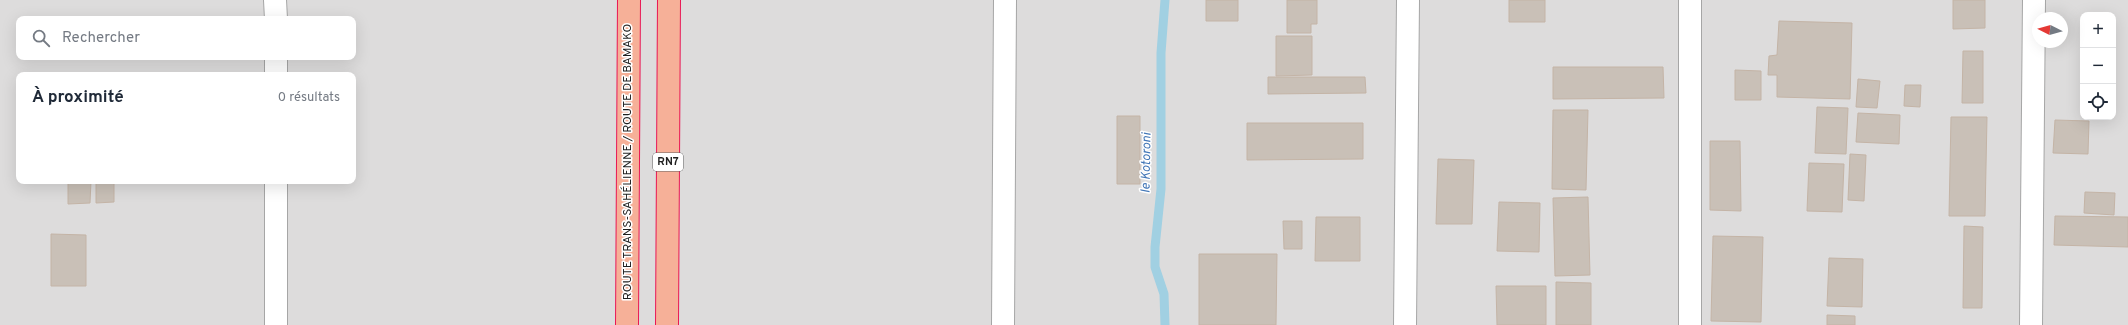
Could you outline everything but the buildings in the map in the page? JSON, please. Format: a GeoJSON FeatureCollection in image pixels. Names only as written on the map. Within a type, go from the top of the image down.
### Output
{"type":"FeatureCollection","features":[{"type":"Feature","properties":{"kind":"highway","name":"ROUTE TRANS-SAHÉLIENNE / ROUTE DE BAMAKO"},"geometry":{"type":"LineString","coordinates":[[627,325],[629,0]]}},
{"type":"Feature","properties":{"kind":"highway","name":"RN7"},"geometry":{"type":"LineString","coordinates":[[667,325],[669,0]]}},
{"type":"Feature","properties":{"kind":"street"},"geometry":{"type":"LineString","coordinates":[[276,0],[276,16]]}},
{"type":"Feature","properties":{"kind":"street"},"geometry":{"type":"LineString","coordinates":[[1003,325],[1005,0]]}},
{"type":"Feature","properties":{"kind":"street"},"geometry":{"type":"LineString","coordinates":[[1405,325],[1408,0]]}},
{"type":"Feature","properties":{"kind":"street"},"geometry":{"type":"LineString","coordinates":[[1690,0],[1690,325]]}},
{"type":"Feature","properties":{"kind":"street"},"geometry":{"type":"LineString","coordinates":[[2032,325],[2034,0]]}},
{"type":"Feature","properties":{"kind":"street"},"geometry":{"type":"LineString","coordinates":[[276,60],[276,72]]}},
{"type":"Feature","properties":{"kind":"street"},"geometry":{"type":"LineString","coordinates":[[276,184],[276,325]]}},
{"type":"Feature","properties":{"kind":"shaded area"},"geometry":{"type":"Polygon","coordinates":[[[0,0],[2128,0],[2128,325],[0,325],[0,0]]]}},
{"type":"Feature","properties":{"kind":"waterway","name":"le Kotoroni"},"geometry":{"type":"LineString","coordinates":[[1165,0],[1161,53],[1161,189],[1155,247],[1155,267],[1164,294],[1165,325]]}}]}
